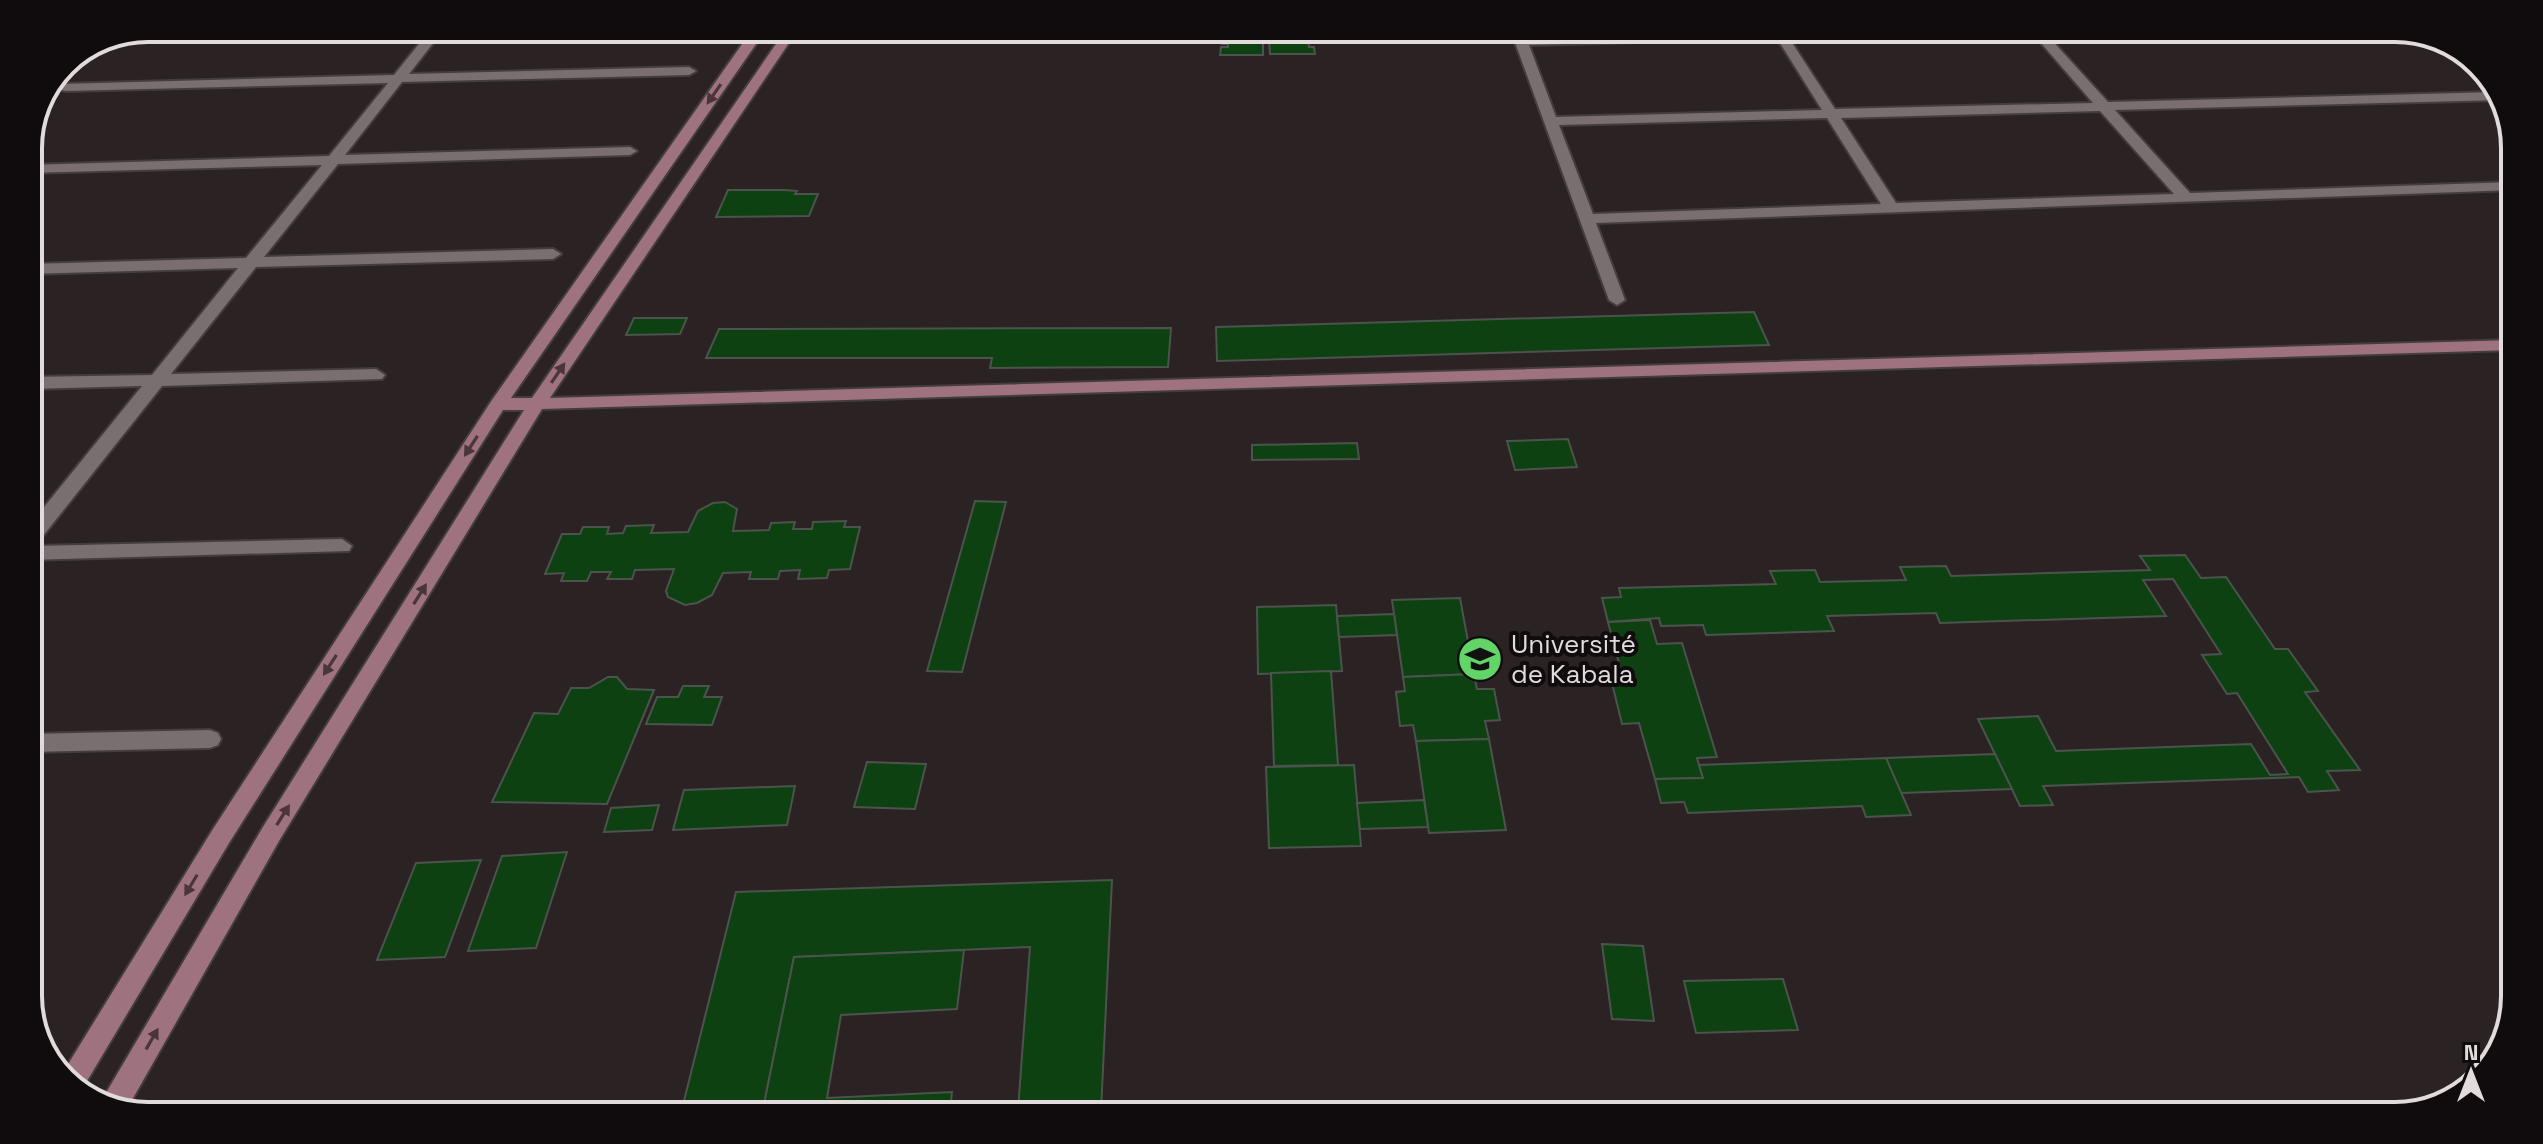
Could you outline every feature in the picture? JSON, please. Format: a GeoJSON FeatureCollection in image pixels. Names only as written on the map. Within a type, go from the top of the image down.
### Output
{"type":"FeatureCollection","features":[{"type":"Feature","properties":{"kind":"main road"},"geometry":{"type":"LineString","coordinates":[[76,1074],[221,836],[498,404],[751,42]]}},
{"type":"Feature","properties":{"kind":"main road"},"geometry":{"type":"LineString","coordinates":[[119,1097],[271,834],[536,405],[784,42]]}},
{"type":"Feature","properties":{"kind":"main road"},"geometry":{"type":"LineString","coordinates":[[498,404],[2501,345]]}},
{"type":"Feature","properties":{"kind":"street"},"geometry":{"type":"LineString","coordinates":[[42,524],[427,42]]}},
{"type":"Feature","properties":{"kind":"street"},"geometry":{"type":"LineString","coordinates":[[1522,42],[1617,300]]}},
{"type":"Feature","properties":{"kind":"street"},"geometry":{"type":"LineString","coordinates":[[1785,42],[1891,208]]}},
{"type":"Feature","properties":{"kind":"street"},"geometry":{"type":"LineString","coordinates":[[2046,42],[2186,198]]}},
{"type":"Feature","properties":{"kind":"street"},"geometry":{"type":"LineString","coordinates":[[66,87],[689,71]]}},
{"type":"Feature","properties":{"kind":"street"},"geometry":{"type":"LineString","coordinates":[[1551,121],[2487,96]]}},
{"type":"Feature","properties":{"kind":"street"},"geometry":{"type":"LineString","coordinates":[[42,169],[630,151]]}},
{"type":"Feature","properties":{"kind":"street"},"geometry":{"type":"LineString","coordinates":[[1587,219],[2501,186]]}},
{"type":"Feature","properties":{"kind":"street"},"geometry":{"type":"LineString","coordinates":[[42,269],[553,254]]}},
{"type":"Feature","properties":{"kind":"street"},"geometry":{"type":"LineString","coordinates":[[42,383],[376,375]]}},
{"type":"Feature","properties":{"kind":"street"},"geometry":{"type":"LineString","coordinates":[[42,553],[342,546]]}},
{"type":"Feature","properties":{"kind":"street"},"geometry":{"type":"LineString","coordinates":[[42,743],[210,739]]}},
{"type":"Feature","properties":{"kind":"building"},"geometry":{"type":"Polygon","coordinates":[[[1263,42],[1263,55],[1220,55],[1221,47],[1228,47],[1228,44],[1222,44],[1263,42]]]}},
{"type":"Feature","properties":{"kind":"building"},"geometry":{"type":"Polygon","coordinates":[[[1269,42],[1308,42],[1309,47],[1314,47],[1315,54],[1270,54],[1269,42]]]}},
{"type":"Feature","properties":{"kind":"building"},"geometry":{"type":"Polygon","coordinates":[[[728,190],[785,190],[797,191],[795,194],[818,194],[809,216],[716,217],[728,190]]]}},
{"type":"Feature","properties":{"kind":"building"},"geometry":{"type":"Polygon","coordinates":[[[1754,312],[1769,345],[1217,361],[1216,327],[1754,312]]]}},
{"type":"Feature","properties":{"kind":"building"},"geometry":{"type":"Polygon","coordinates":[[[634,318],[687,318],[680,334],[626,335],[634,318]]]}},
{"type":"Feature","properties":{"kind":"building"},"geometry":{"type":"Polygon","coordinates":[[[1171,328],[1168,367],[990,368],[992,358],[706,358],[719,329],[1171,328]]]}},
{"type":"Feature","properties":{"kind":"building"},"geometry":{"type":"Polygon","coordinates":[[[1568,439],[1577,467],[1515,470],[1507,441],[1568,439]]]}},
{"type":"Feature","properties":{"kind":"building"},"geometry":{"type":"Polygon","coordinates":[[[1357,443],[1359,459],[1252,460],[1252,445],[1357,443]]]}},
{"type":"Feature","properties":{"kind":"building"},"geometry":{"type":"Polygon","coordinates":[[[975,501],[1006,502],[962,672],[927,671],[975,501]]]}},
{"type":"Feature","properties":{"kind":"building"},"geometry":{"type":"Polygon","coordinates":[[[725,502],[737,509],[733,531],[769,530],[771,523],[795,522],[793,529],[812,529],[813,522],[846,521],[844,527],[860,527],[850,569],[829,570],[827,578],[798,579],[800,570],[780,571],[778,579],[749,579],[751,572],[723,573],[712,595],[685,605],[668,597],[666,591],[674,569],[635,570],[632,579],[607,579],[611,572],[591,572],[587,581],[561,581],[564,573],[545,574],[562,534],[580,534],[583,527],[609,527],[607,534],[623,533],[626,526],[654,525],[651,533],[688,532],[698,511],[713,503],[725,502]]]}},
{"type":"Feature","properties":{"kind":"building"},"geometry":{"type":"Polygon","coordinates":[[[2185,555],[2201,578],[2226,577],[2275,649],[2288,649],[2318,691],[2305,692],[2360,770],[2327,771],[2339,790],[2308,792],[2299,777],[2043,786],[2053,805],[2020,806],[1978,719],[2038,716],[2056,751],[2251,744],[2270,775],[2288,774],[2237,693],[2227,694],[2202,655],[2221,654],[2173,579],[2143,580],[2166,616],[1940,623],[1936,613],[1827,616],[1834,631],[1706,635],[1703,625],[1661,626],[1659,618],[1608,622],[1602,598],[1621,597],[1619,588],[1776,584],[1770,571],[1815,570],[1820,582],[1906,580],[1900,567],[1946,566],[1951,576],[2150,570],[2140,556],[2185,555]]]}},
{"type":"Feature","properties":{"kind":"building"},"geometry":{"type":"Polygon","coordinates":[[[1460,598],[1474,674],[1403,677],[1392,600],[1460,598]]]}},
{"type":"Feature","properties":{"kind":"building"},"geometry":{"type":"Polygon","coordinates":[[[1336,605],[1342,671],[1258,674],[1257,607],[1336,605]]]}},
{"type":"Feature","properties":{"kind":"building"},"geometry":{"type":"Polygon","coordinates":[[[1394,614],[1397,635],[1339,637],[1337,616],[1394,614]]]}},
{"type":"Feature","properties":{"kind":"building"},"geometry":{"type":"Polygon","coordinates":[[[1650,620],[1657,644],[1682,643],[1717,757],[1697,758],[1703,778],[1655,779],[1639,723],[1622,724],[1611,679],[1623,678],[1608,622],[1650,620]]]}},
{"type":"Feature","properties":{"kind":"building"},"geometry":{"type":"Polygon","coordinates":[[[1331,671],[1338,765],[1274,766],[1271,673],[1331,671]]]}},
{"type":"Feature","properties":{"kind":"building"},"geometry":{"type":"Polygon","coordinates":[[[1474,674],[1477,689],[1494,689],[1500,720],[1485,721],[1489,739],[1416,741],[1413,725],[1400,726],[1396,692],[1405,691],[1403,677],[1474,674]]]}},
{"type":"Feature","properties":{"kind":"building"},"geometry":{"type":"Polygon","coordinates":[[[608,677],[617,677],[627,689],[654,690],[607,804],[492,802],[534,713],[558,714],[571,688],[589,688],[608,677]]]}},
{"type":"Feature","properties":{"kind":"building"},"geometry":{"type":"Polygon","coordinates":[[[683,686],[709,686],[704,697],[722,697],[712,725],[646,724],[657,697],[678,697],[683,686]]]}},
{"type":"Feature","properties":{"kind":"building"},"geometry":{"type":"Polygon","coordinates":[[[1489,739],[1506,830],[1429,833],[1416,741],[1489,739]]]}},
{"type":"Feature","properties":{"kind":"building"},"geometry":{"type":"Polygon","coordinates":[[[1995,754],[2012,789],[1901,793],[1886,758],[1995,754]]]}},
{"type":"Feature","properties":{"kind":"building"},"geometry":{"type":"Polygon","coordinates":[[[1886,758],[1911,815],[1866,817],[1862,806],[1688,813],[1684,802],[1661,803],[1655,779],[1703,778],[1699,765],[1886,758]]]}},
{"type":"Feature","properties":{"kind":"building"},"geometry":{"type":"Polygon","coordinates":[[[867,762],[926,764],[915,809],[854,807],[867,762]]]}},
{"type":"Feature","properties":{"kind":"building"},"geometry":{"type":"Polygon","coordinates":[[[1354,765],[1361,846],[1269,848],[1266,767],[1354,765]]]}},
{"type":"Feature","properties":{"kind":"building"},"geometry":{"type":"Polygon","coordinates":[[[795,786],[787,825],[673,830],[684,790],[795,786]]]}},
{"type":"Feature","properties":{"kind":"building"},"geometry":{"type":"Polygon","coordinates":[[[1424,800],[1428,827],[1360,829],[1357,803],[1424,800]]]}},
{"type":"Feature","properties":{"kind":"building"},"geometry":{"type":"Polygon","coordinates":[[[659,805],[652,830],[604,832],[611,808],[659,805]]]}},
{"type":"Feature","properties":{"kind":"building"},"geometry":{"type":"Polygon","coordinates":[[[567,852],[536,948],[468,951],[502,856],[567,852]]]}},
{"type":"Feature","properties":{"kind":"building"},"geometry":{"type":"Polygon","coordinates":[[[481,860],[445,957],[377,960],[416,863],[481,860]]]}},
{"type":"Feature","properties":{"kind":"building"},"geometry":{"type":"Polygon","coordinates":[[[1112,880],[1101,1102],[1019,1102],[1030,947],[794,957],[764,1102],[684,1102],[736,892],[1112,880]]]}},
{"type":"Feature","properties":{"kind":"building"},"geometry":{"type":"Polygon","coordinates":[[[1602,944],[1643,946],[1654,1021],[1612,1019],[1602,944]]]}},
{"type":"Feature","properties":{"kind":"building"},"geometry":{"type":"Polygon","coordinates":[[[964,950],[957,1009],[841,1015],[827,1098],[952,1092],[951,1102],[764,1102],[794,957],[964,950]]]}},
{"type":"Feature","properties":{"kind":"building"},"geometry":{"type":"Polygon","coordinates":[[[1783,979],[1798,1030],[1696,1033],[1684,981],[1783,979]]]}},
{"type":"Feature","properties":{"kind":"place","name":"Université de Kabala"},"geometry":{"type":"Point","coordinates":[1480,659]}}]}
